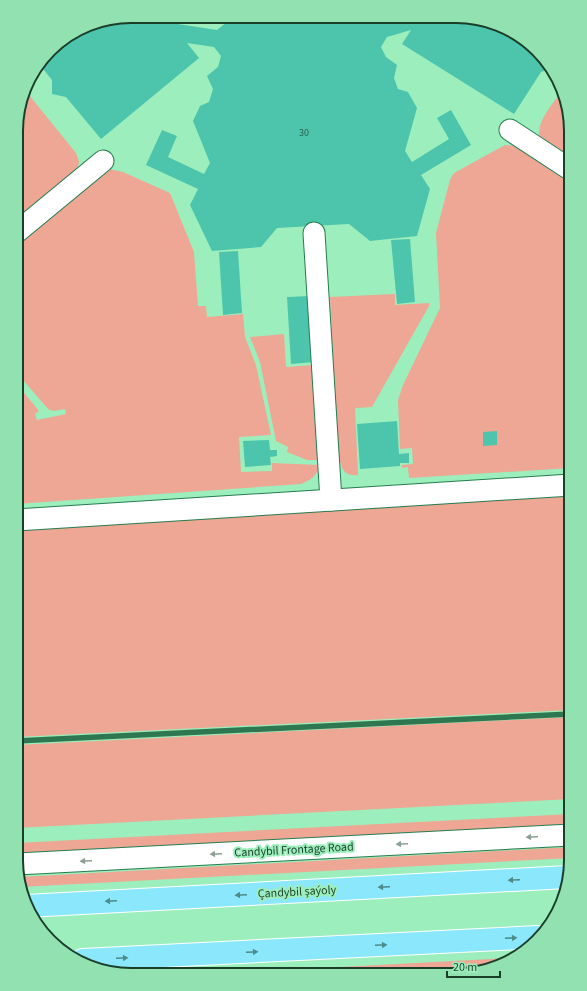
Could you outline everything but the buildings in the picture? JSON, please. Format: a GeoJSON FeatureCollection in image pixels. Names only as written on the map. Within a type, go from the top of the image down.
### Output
{"type":"FeatureCollection","features":[{"type":"Feature","properties":{"kind":"main road","name":"Çandybil şaýoly"},"geometry":{"type":"LineString","coordinates":[[33,906],[563,877]]}},
{"type":"Feature","properties":{"kind":"main road"},"geometry":{"type":"LineString","coordinates":[[89,960],[531,937]]}},
{"type":"Feature","properties":{"kind":"street"},"geometry":{"type":"LineString","coordinates":[[510,130],[564,165]]}},
{"type":"Feature","properties":{"kind":"street"},"geometry":{"type":"LineString","coordinates":[[23,227],[103,161]]}},
{"type":"Feature","properties":{"kind":"street"},"geometry":{"type":"LineString","coordinates":[[314,233],[331,500]]}},
{"type":"Feature","properties":{"kind":"street"},"geometry":{"type":"LineString","coordinates":[[23,520],[564,485]]}},
{"type":"Feature","properties":{"kind":"street","name":"Candybil Frontage Road"},"geometry":{"type":"LineString","coordinates":[[23,864],[564,835]]}},
{"type":"Feature","properties":{"kind":"shaded area"},"geometry":{"type":"Polygon","coordinates":[[[29,95],[76,153],[79,162],[77,170],[23,216],[23,131],[24,117],[29,95]]]}},
{"type":"Feature","properties":{"kind":"shaded area"},"geometry":{"type":"Polygon","coordinates":[[[558,96],[563,117],[564,155],[541,140],[539,134],[540,127],[546,114],[558,96]]]}},
{"type":"Feature","properties":{"kind":"shaded area"},"geometry":{"type":"Polygon","coordinates":[[[505,145],[517,146],[564,176],[564,468],[409,478],[408,467],[402,468],[402,465],[413,464],[412,448],[400,449],[398,400],[403,385],[440,308],[436,233],[450,180],[454,173],[505,145]]]}},
{"type":"Feature","properties":{"kind":"shaded area"},"geometry":{"type":"Polygon","coordinates":[[[109,169],[123,172],[170,193],[194,252],[198,306],[206,306],[207,317],[243,314],[245,337],[256,365],[271,435],[239,437],[241,472],[272,471],[272,463],[319,465],[315,475],[301,484],[23,504],[23,391],[39,411],[35,414],[37,420],[66,414],[65,409],[53,411],[48,409],[23,380],[23,240],[75,194],[109,169]]]}},
{"type":"Feature","properties":{"kind":"shaded area"},"geometry":{"type":"Polygon","coordinates":[[[395,294],[395,305],[429,303],[429,306],[372,407],[355,408],[358,475],[352,475],[346,473],[341,463],[338,463],[330,297],[395,294]]]}},
{"type":"Feature","properties":{"kind":"shaded area"},"geometry":{"type":"Polygon","coordinates":[[[284,334],[286,367],[314,365],[319,460],[307,460],[287,452],[288,447],[276,441],[260,362],[250,337],[284,334]]]}},
{"type":"Feature","properties":{"kind":"shaded area"},"geometry":{"type":"Polygon","coordinates":[[[564,495],[564,710],[23,737],[23,529],[564,495]]]}},
{"type":"Feature","properties":{"kind":"shaded area"},"geometry":{"type":"Polygon","coordinates":[[[564,717],[564,799],[23,828],[23,745],[564,717]]]}},
{"type":"Feature","properties":{"kind":"shaded area"},"geometry":{"type":"Polygon","coordinates":[[[564,814],[564,824],[23,853],[23,843],[564,814]]]}},
{"type":"Feature","properties":{"kind":"shaded area"},"geometry":{"type":"Polygon","coordinates":[[[564,847],[564,858],[27,887],[24,877],[564,847]]]}},
{"type":"Feature","properties":{"kind":"shaded area"},"geometry":{"type":"Polygon","coordinates":[[[500,959],[477,966],[463,968],[321,968],[500,959]]]}},
{"type":"Feature","properties":{"kind":"waterway"},"geometry":{"type":"LineString","coordinates":[[23,741],[564,714]]}}]}
